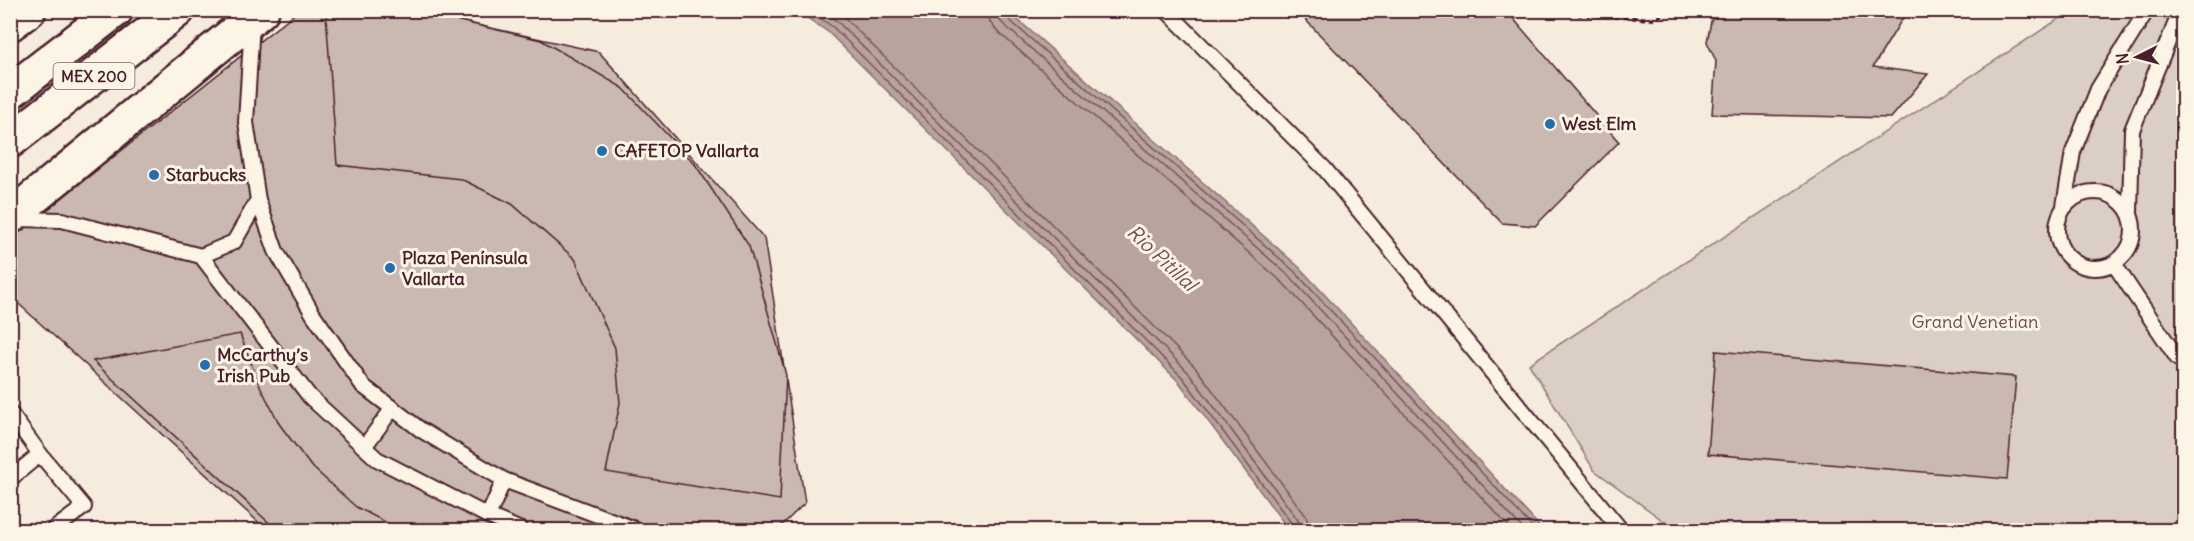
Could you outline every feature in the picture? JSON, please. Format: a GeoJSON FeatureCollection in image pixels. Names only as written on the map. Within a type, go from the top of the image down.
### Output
{"type":"FeatureCollection","features":[{"type":"Feature","properties":{"kind":"main road"},"geometry":{"type":"LineString","coordinates":[[10,24],[28,10]]}},
{"type":"Feature","properties":{"kind":"main road","name":"MEX 200"},"geometry":{"type":"LineString","coordinates":[[10,92],[116,10]]}},
{"type":"Feature","properties":{"kind":"main road","name":"MEX 200"},"geometry":{"type":"LineString","coordinates":[[10,141],[178,10]]}},
{"type":"Feature","properties":{"kind":"main road"},"geometry":{"type":"LineString","coordinates":[[10,218],[257,14]]}},
{"type":"Feature","properties":{"kind":"lane"},"geometry":{"type":"LineString","coordinates":[[1166,10],[1324,168],[1621,531]]}},
{"type":"Feature","properties":{"kind":"lane"},"geometry":{"type":"LineString","coordinates":[[2147,10],[2098,88],[2073,152],[2064,206],[2057,223],[2058,241],[2067,256],[2080,266],[2098,269],[2114,264],[2129,251],[2134,231],[2130,212],[2132,130],[2181,10]]}},
{"type":"Feature","properties":{"kind":"lane"},"geometry":{"type":"LineString","coordinates":[[257,14],[246,122],[258,200],[276,250],[313,314],[363,386],[421,430],[504,480],[637,531]]}},
{"type":"Feature","properties":{"kind":"lane"},"geometry":{"type":"LineString","coordinates":[[2064,206],[2079,194],[2098,190],[2117,197],[2130,212]]}},
{"type":"Feature","properties":{"kind":"lane"},"geometry":{"type":"LineString","coordinates":[[10,218],[62,220],[201,255],[234,242],[258,200]]}},
{"type":"Feature","properties":{"kind":"lane"},"geometry":{"type":"LineString","coordinates":[[201,255],[310,397],[377,459],[521,531]]}},
{"type":"Feature","properties":{"kind":"lane"},"geometry":{"type":"LineString","coordinates":[[2114,264],[2178,359]]}},
{"type":"Feature","properties":{"kind":"lane"},"geometry":{"type":"LineString","coordinates":[[364,447],[393,408]]}},
{"type":"Feature","properties":{"kind":"lane"},"geometry":{"type":"LineString","coordinates":[[10,413],[84,507],[53,531]]}},
{"type":"Feature","properties":{"kind":"lane"},"geometry":{"type":"LineString","coordinates":[[10,479],[40,454]]}},
{"type":"Feature","properties":{"kind":"lane"},"geometry":{"type":"LineString","coordinates":[[488,516],[504,480]]}},
{"type":"Feature","properties":{"kind":"path"},"geometry":{"type":"LineString","coordinates":[[1552,10],[1555,13],[1655,19],[1668,10]]}},
{"type":"Feature","properties":{"kind":"green space","name":"Grand Venetian"},"geometry":{"type":"Polygon","coordinates":[[[2071,11],[2183,11],[2183,530],[1676,530],[1594,470],[1529,364],[2071,11]]]}},
{"type":"Feature","properties":{"kind":"water","name":"Rio Pitillal"},"geometry":{"type":"Polygon","coordinates":[[[797,11],[1008,11],[1299,267],[1543,530],[1289,530],[1179,382],[828,32],[797,11]]]}},
{"type":"Feature","properties":{"kind":"building","name":"Plaza Península Vallarta"},"geometry":{"type":"Polygon","coordinates":[[[299,10],[410,10],[599,52],[764,238],[805,503],[777,530],[267,530],[10,296],[10,239],[299,10]]]}},
{"type":"Feature","properties":{"kind":"building"},"geometry":{"type":"Polygon","coordinates":[[[1296,10],[1506,10],[1619,142],[1535,226],[1502,223],[1296,10]]]}},
{"type":"Feature","properties":{"kind":"building"},"geometry":{"type":"Polygon","coordinates":[[[1719,10],[1831,10],[1834,13],[1854,16],[1860,10],[1905,10],[1907,11],[1873,67],[1928,74],[1891,118],[1712,114],[1716,61],[1707,42],[1711,21],[1719,10]]]}},
{"type":"Feature","properties":{"kind":"building"},"geometry":{"type":"Polygon","coordinates":[[[326,13],[429,14],[541,40],[623,88],[695,164],[749,246],[786,375],[780,500],[606,472],[620,403],[615,348],[575,259],[512,204],[461,179],[337,165],[326,13]]]}},
{"type":"Feature","properties":{"kind":"building"},"geometry":{"type":"Polygon","coordinates":[[[240,334],[259,384],[280,425],[310,465],[356,507],[406,530],[277,530],[93,361],[240,334]]]}},
{"type":"Feature","properties":{"kind":"building"},"geometry":{"type":"Polygon","coordinates":[[[1716,351],[2016,377],[2007,479],[1708,454],[1716,351]]]}},
{"type":"Feature","properties":{"kind":"place","name":"West Elm"},"geometry":{"type":"Point","coordinates":[1550,124]}},
{"type":"Feature","properties":{"kind":"place","name":"CAFETOP Vallarta"},"geometry":{"type":"Point","coordinates":[602,151]}},
{"type":"Feature","properties":{"kind":"place","name":"Starbucks"},"geometry":{"type":"Point","coordinates":[154,175]}},
{"type":"Feature","properties":{"kind":"place","name":"Plaza Península Vallarta"},"geometry":{"type":"Point","coordinates":[390,268]}},
{"type":"Feature","properties":{"kind":"place","name":"McCarthy’s Irish Pub"},"geometry":{"type":"Point","coordinates":[205,365]}}]}
